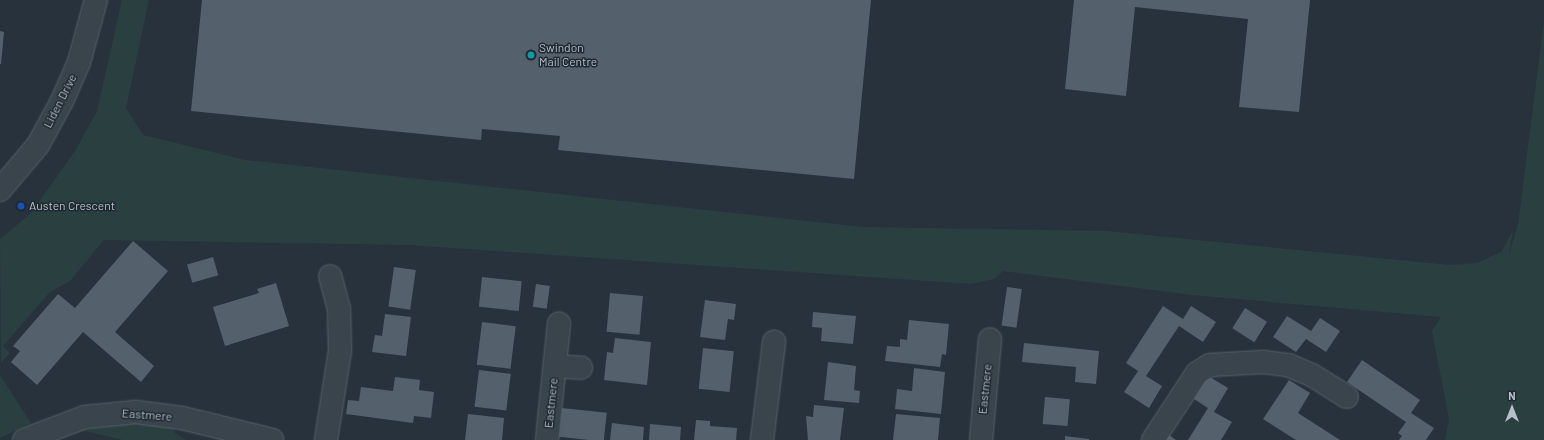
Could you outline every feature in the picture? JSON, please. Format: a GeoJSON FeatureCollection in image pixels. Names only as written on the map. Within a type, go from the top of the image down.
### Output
{"type":"FeatureCollection","features":[{"type":"Feature","properties":{"kind":"street","name":"Liden Drive"},"geometry":{"type":"LineString","coordinates":[[0,190],[38,145],[62,101],[79,62],[96,0]]}},
{"type":"Feature","properties":{"kind":"street"},"geometry":{"type":"LineString","coordinates":[[326,440],[340,351],[339,309],[330,276]]}},
{"type":"Feature","properties":{"kind":"street","name":"Eastmere"},"geometry":{"type":"LineString","coordinates":[[547,440],[559,324]]}},
{"type":"Feature","properties":{"kind":"street","name":"Eastmere"},"geometry":{"type":"LineString","coordinates":[[980,440],[990,339]]}},
{"type":"Feature","properties":{"kind":"street"},"geometry":{"type":"LineString","coordinates":[[762,440],[774,342]]}},
{"type":"Feature","properties":{"kind":"street"},"geometry":{"type":"LineString","coordinates":[[1153,440],[1197,373],[1210,365],[1264,362],[1288,365],[1312,375],[1347,397]]}},
{"type":"Feature","properties":{"kind":"street","name":"Eastmere"},"geometry":{"type":"LineString","coordinates":[[555,366],[581,368]]}},
{"type":"Feature","properties":{"kind":"street","name":"Eastmere"},"geometry":{"type":"LineString","coordinates":[[24,440],[85,417],[113,414],[158,414],[210,432],[272,440]]}},
{"type":"Feature","properties":{"kind":"green space"},"geometry":{"type":"Polygon","coordinates":[[[122,0],[149,0],[126,108],[143,135],[246,160],[863,227],[1107,231],[1450,265],[1477,263],[1501,252],[1513,230],[1509,255],[1518,224],[1544,21],[1544,440],[1445,440],[1449,419],[1432,331],[1441,317],[1192,295],[1003,271],[994,279],[971,284],[409,245],[104,240],[70,281],[50,292],[3,346],[10,353],[1,363],[0,239],[31,213],[75,151],[97,111],[122,0]]]}},
{"type":"Feature","properties":{"kind":"green space"},"geometry":{"type":"Polygon","coordinates":[[[0,375],[31,423],[0,438],[0,375]]]}},
{"type":"Feature","properties":{"kind":"green space"},"geometry":{"type":"Polygon","coordinates":[[[141,422],[175,427],[174,432],[186,440],[123,440],[80,430],[141,422]]]}},
{"type":"Feature","properties":{"kind":"building","name":"Swindon Mail Centre"},"geometry":{"type":"Polygon","coordinates":[[[202,0],[871,0],[854,179],[558,150],[560,136],[482,129],[481,140],[191,111],[202,0]]]}},
{"type":"Feature","properties":{"kind":"building"},"geometry":{"type":"Polygon","coordinates":[[[1074,0],[1310,0],[1299,112],[1239,107],[1248,19],[1135,7],[1126,96],[1065,89],[1074,0]]]}},
{"type":"Feature","properties":{"kind":"building"},"geometry":{"type":"Polygon","coordinates":[[[0,31],[4,32],[1,64],[0,64],[0,31]]]}},
{"type":"Feature","properties":{"kind":"building"},"geometry":{"type":"Polygon","coordinates":[[[133,241],[168,271],[115,332],[154,366],[141,382],[83,332],[37,385],[11,362],[20,351],[13,346],[58,294],[75,308],[133,241]]]}},
{"type":"Feature","properties":{"kind":"building"},"geometry":{"type":"Polygon","coordinates":[[[213,257],[218,275],[192,283],[187,264],[213,257]]]}},
{"type":"Feature","properties":{"kind":"building"},"geometry":{"type":"Polygon","coordinates":[[[394,267],[416,270],[410,310],[388,307],[394,267]]]}},
{"type":"Feature","properties":{"kind":"building"},"geometry":{"type":"Polygon","coordinates":[[[482,277],[522,281],[519,311],[479,307],[482,277]]]}},
{"type":"Feature","properties":{"kind":"building"},"geometry":{"type":"Polygon","coordinates":[[[276,283],[289,326],[225,346],[213,307],[259,293],[257,289],[276,283]]]}},
{"type":"Feature","properties":{"kind":"building"},"geometry":{"type":"Polygon","coordinates":[[[536,284],[550,286],[547,309],[533,307],[536,284]]]}},
{"type":"Feature","properties":{"kind":"building"},"geometry":{"type":"Polygon","coordinates":[[[1007,287],[1022,289],[1016,328],[1002,326],[1007,287]]]}},
{"type":"Feature","properties":{"kind":"building"},"geometry":{"type":"Polygon","coordinates":[[[610,293],[643,296],[639,335],[607,332],[610,293]]]}},
{"type":"Feature","properties":{"kind":"building"},"geometry":{"type":"Polygon","coordinates":[[[705,300],[736,304],[734,320],[728,319],[725,340],[700,337],[705,300]]]}},
{"type":"Feature","properties":{"kind":"building"},"geometry":{"type":"Polygon","coordinates":[[[1163,306],[1183,319],[1191,306],[1216,322],[1203,342],[1179,326],[1146,376],[1162,386],[1149,408],[1124,392],[1138,371],[1126,363],[1163,306]]]}},
{"type":"Feature","properties":{"kind":"building"},"geometry":{"type":"Polygon","coordinates":[[[1245,308],[1267,322],[1254,342],[1232,328],[1245,308]]]}},
{"type":"Feature","properties":{"kind":"building"},"geometry":{"type":"Polygon","coordinates":[[[813,312],[856,316],[853,344],[821,341],[822,328],[812,327],[813,312]]]}},
{"type":"Feature","properties":{"kind":"building"},"geometry":{"type":"Polygon","coordinates":[[[385,314],[411,317],[406,356],[372,352],[375,335],[382,336],[385,314]]]}},
{"type":"Feature","properties":{"kind":"building"},"geometry":{"type":"Polygon","coordinates":[[[1287,316],[1311,331],[1320,318],[1340,331],[1326,352],[1306,339],[1296,352],[1273,337],[1287,316]]]}},
{"type":"Feature","properties":{"kind":"building"},"geometry":{"type":"Polygon","coordinates":[[[909,320],[949,324],[946,355],[942,354],[940,367],[885,361],[887,346],[900,347],[900,339],[907,340],[909,320]]]}},
{"type":"Feature","properties":{"kind":"building"},"geometry":{"type":"Polygon","coordinates":[[[482,322],[516,326],[511,369],[477,365],[482,322]]]}},
{"type":"Feature","properties":{"kind":"building"},"geometry":{"type":"Polygon","coordinates":[[[615,338],[651,342],[647,385],[604,380],[607,352],[613,353],[615,338]]]}},
{"type":"Feature","properties":{"kind":"building"},"geometry":{"type":"Polygon","coordinates":[[[1024,343],[1099,351],[1096,384],[1075,382],[1076,367],[1022,362],[1024,343]]]}},
{"type":"Feature","properties":{"kind":"building"},"geometry":{"type":"Polygon","coordinates":[[[703,348],[734,351],[730,392],[699,389],[703,348]]]}},
{"type":"Feature","properties":{"kind":"building"},"geometry":{"type":"Polygon","coordinates":[[[1362,360],[1420,400],[1411,413],[1434,428],[1426,440],[1399,440],[1402,436],[1398,433],[1406,422],[1347,382],[1362,360]]]}},
{"type":"Feature","properties":{"kind":"building"},"geometry":{"type":"Polygon","coordinates":[[[828,362],[856,366],[854,390],[860,391],[859,403],[824,400],[828,362]]]}},
{"type":"Feature","properties":{"kind":"building"},"geometry":{"type":"Polygon","coordinates":[[[914,368],[945,372],[941,414],[895,409],[897,389],[912,391],[914,368]]]}},
{"type":"Feature","properties":{"kind":"building"},"geometry":{"type":"Polygon","coordinates":[[[479,370],[511,374],[506,411],[474,407],[479,370]]]}},
{"type":"Feature","properties":{"kind":"building"},"geometry":{"type":"Polygon","coordinates":[[[1208,376],[1228,388],[1214,412],[1232,422],[1221,440],[1188,440],[1208,408],[1194,399],[1208,376]]]}},
{"type":"Feature","properties":{"kind":"building"},"geometry":{"type":"Polygon","coordinates":[[[395,377],[420,380],[419,390],[434,392],[431,418],[414,416],[413,423],[346,414],[348,400],[359,401],[361,387],[393,391],[395,377]]]}},
{"type":"Feature","properties":{"kind":"building"},"geometry":{"type":"Polygon","coordinates":[[[1289,380],[1310,393],[1298,413],[1340,440],[1296,440],[1263,419],[1289,380]]]}},
{"type":"Feature","properties":{"kind":"building"},"geometry":{"type":"Polygon","coordinates":[[[1045,397],[1070,399],[1068,426],[1043,424],[1045,397]]]}},
{"type":"Feature","properties":{"kind":"building"},"geometry":{"type":"Polygon","coordinates":[[[814,405],[844,408],[840,440],[808,440],[806,416],[813,417],[814,405]]]}},
{"type":"Feature","properties":{"kind":"building"},"geometry":{"type":"Polygon","coordinates":[[[562,408],[607,413],[604,440],[559,437],[562,408]]]}},
{"type":"Feature","properties":{"kind":"building"},"geometry":{"type":"Polygon","coordinates":[[[468,414],[504,418],[502,440],[465,440],[468,414]]]}},
{"type":"Feature","properties":{"kind":"building"},"geometry":{"type":"Polygon","coordinates":[[[896,414],[940,418],[938,440],[893,440],[896,414]]]}},
{"type":"Feature","properties":{"kind":"building"},"geometry":{"type":"Polygon","coordinates":[[[696,420],[710,421],[710,426],[737,428],[736,440],[694,440],[696,420]]]}},
{"type":"Feature","properties":{"kind":"building"},"geometry":{"type":"Polygon","coordinates":[[[612,423],[644,427],[643,440],[610,440],[612,423]]]}},
{"type":"Feature","properties":{"kind":"building"},"geometry":{"type":"Polygon","coordinates":[[[650,424],[681,427],[680,440],[649,440],[650,424]]]}},
{"type":"Feature","properties":{"kind":"building"},"geometry":{"type":"Polygon","coordinates":[[[1169,435],[1176,440],[1166,440],[1169,435]]]}},
{"type":"Feature","properties":{"kind":"building"},"geometry":{"type":"Polygon","coordinates":[[[1065,436],[1089,439],[1089,440],[1065,440],[1065,436]]]}},
{"type":"Feature","properties":{"kind":"place","name":"Swindon Mail Centre"},"geometry":{"type":"Point","coordinates":[531,55]}},
{"type":"Feature","properties":{"kind":"place","name":"Austen Crescent"},"geometry":{"type":"Point","coordinates":[21,206]}}]}
